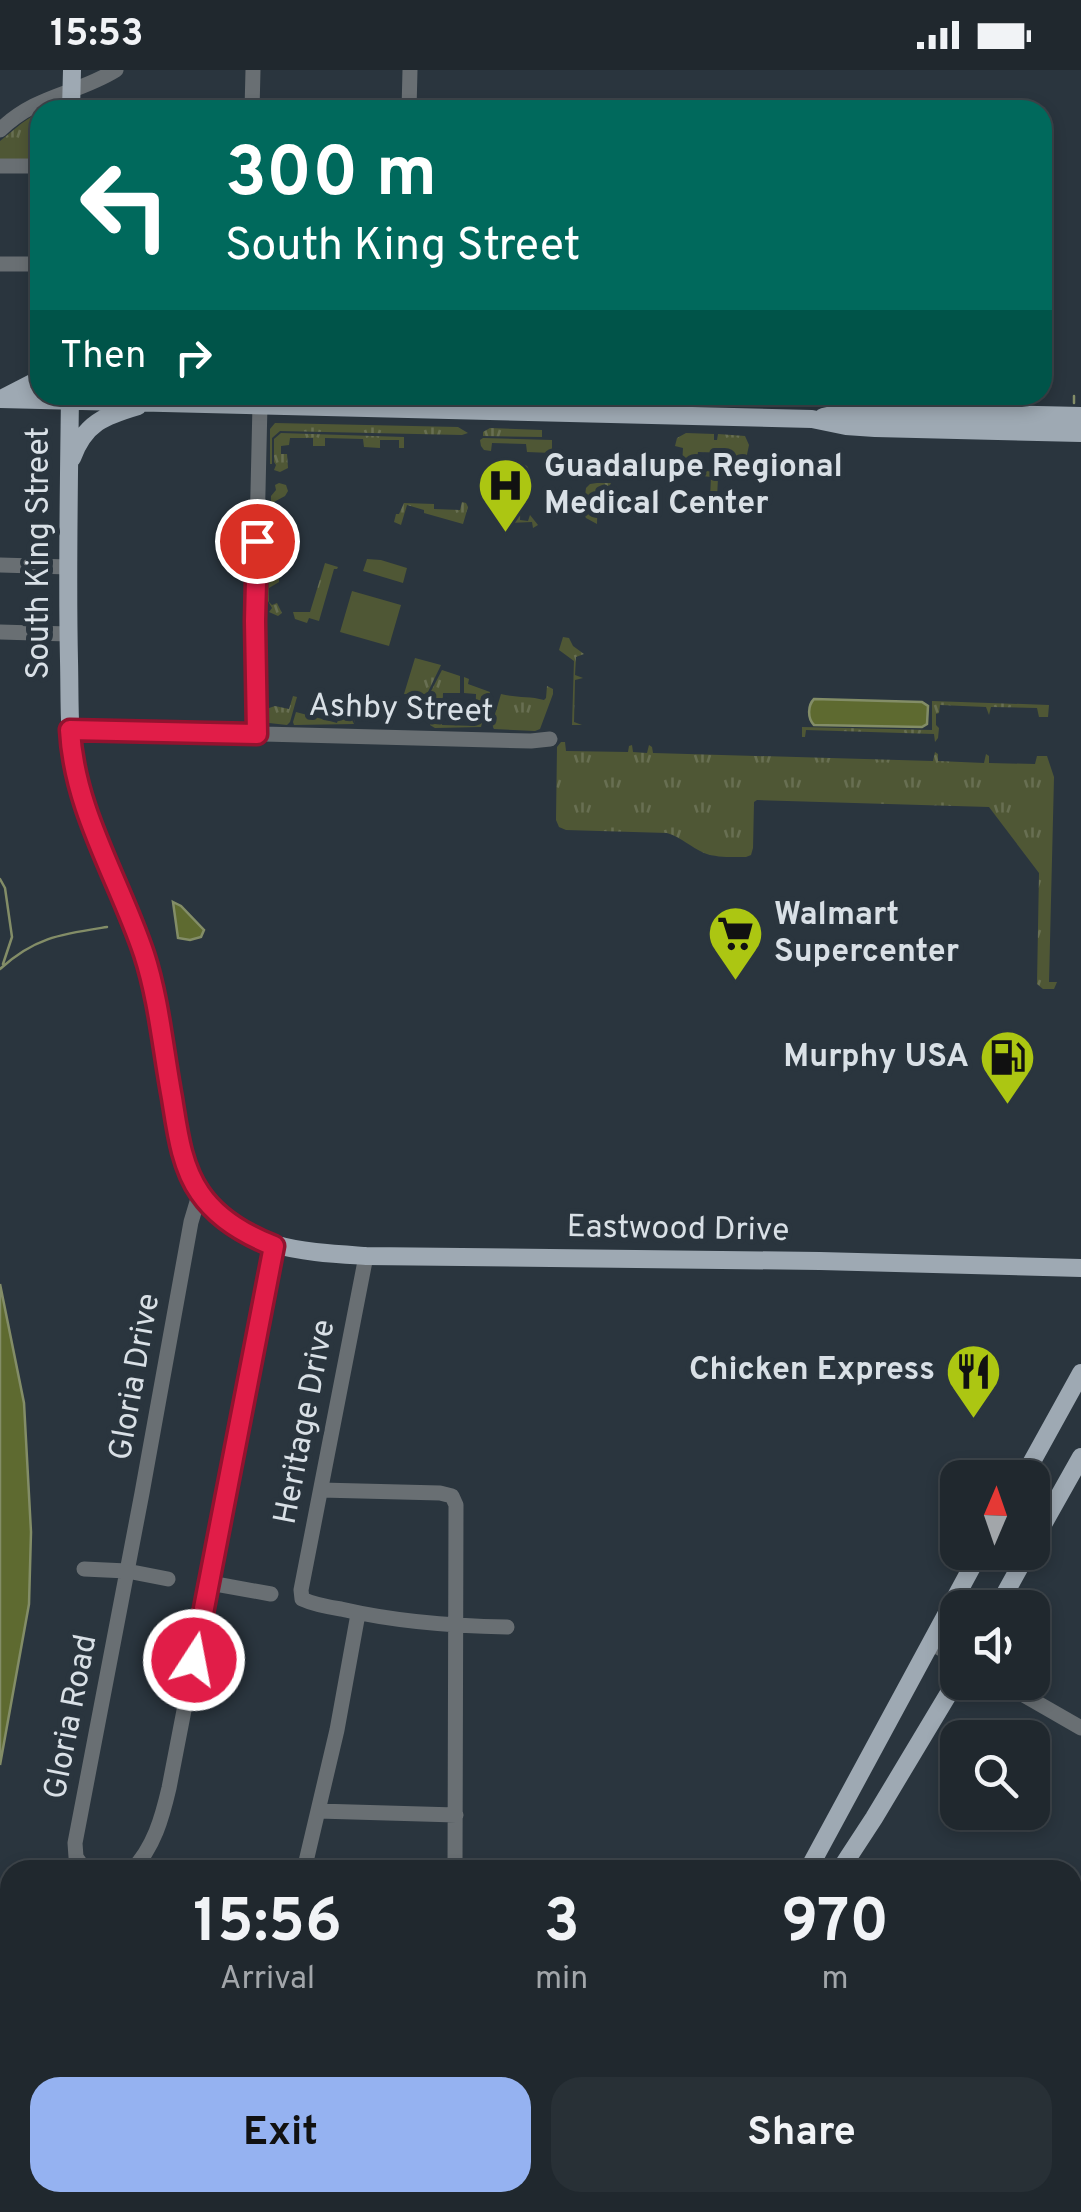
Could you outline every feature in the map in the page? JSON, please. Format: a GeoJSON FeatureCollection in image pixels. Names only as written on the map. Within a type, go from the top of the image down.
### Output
{"type":"FeatureCollection","features":[{"type":"Feature","properties":{"kind":"main road"},"geometry":{"type":"LineString","coordinates":[[1,399],[30,384]]}},
{"type":"Feature","properties":{"kind":"main road"},"geometry":{"type":"LineString","coordinates":[[1,399],[30,399]]}},
{"type":"Feature","properties":{"kind":"main road","name":"South King Street"},"geometry":{"type":"LineString","coordinates":[[70,405],[70,730],[82,800],[146,960],[190,1174],[213,1207],[242,1230],[274,1246]]}},
{"type":"Feature","properties":{"kind":"main road"},"geometry":{"type":"LineString","coordinates":[[70,467],[90,427],[142,405]]}},
{"type":"Feature","properties":{"kind":"main road"},"geometry":{"type":"LineString","coordinates":[[584,405],[812,419],[874,428],[1081,433]]}},
{"type":"Feature","properties":{"kind":"main road"},"geometry":{"type":"LineString","coordinates":[[812,419],[875,411],[1081,416]]}},
{"type":"Feature","properties":{"kind":"main road","name":"Eastwood Drive"},"geometry":{"type":"LineString","coordinates":[[274,1246],[366,1256],[1081,1268]]}},
{"type":"Feature","properties":{"kind":"main road"},"geometry":{"type":"LineString","coordinates":[[1060,1267],[1081,1280]]}},
{"type":"Feature","properties":{"kind":"main road"},"geometry":{"type":"LineString","coordinates":[[1032,1460],[1081,1373]]}},
{"type":"Feature","properties":{"kind":"main road"},"geometry":{"type":"LineString","coordinates":[[1050,1512],[1081,1457]]}},
{"type":"Feature","properties":{"kind":"main road"},"geometry":{"type":"LineString","coordinates":[[813,1860],[970,1570]]}},
{"type":"Feature","properties":{"kind":"main road"},"geometry":{"type":"LineString","coordinates":[[847,1860],[945,1700]]}},
{"type":"Feature","properties":{"kind":"street"},"geometry":{"type":"LineString","coordinates":[[39,100],[71,80],[116,70]]}},
{"type":"Feature","properties":{"kind":"street"},"geometry":{"type":"LineString","coordinates":[[252,100],[253,70]]}},
{"type":"Feature","properties":{"kind":"street"},"geometry":{"type":"LineString","coordinates":[[409,100],[410,70]]}},
{"type":"Feature","properties":{"kind":"street"},"geometry":{"type":"LineString","coordinates":[[0,130],[30,106]]}},
{"type":"Feature","properties":{"kind":"street"},"geometry":{"type":"LineString","coordinates":[[0,166],[30,166]]}},
{"type":"Feature","properties":{"kind":"street"},"geometry":{"type":"LineString","coordinates":[[0,264],[30,264]]}},
{"type":"Feature","properties":{"kind":"street"},"geometry":{"type":"LineString","coordinates":[[250,405],[257,734]]}},
{"type":"Feature","properties":{"kind":"street"},"geometry":{"type":"LineString","coordinates":[[0,565],[69,567]]}},
{"type":"Feature","properties":{"kind":"street"},"geometry":{"type":"LineString","coordinates":[[0,632],[68,634]]}},
{"type":"Feature","properties":{"kind":"street","name":"Ashby Street"},"geometry":{"type":"LineString","coordinates":[[70,730],[532,742],[550,739]]}},
{"type":"Feature","properties":{"kind":"street","name":"Gloria Drive"},"geometry":{"type":"LineString","coordinates":[[127,1572],[190,1222],[200,1192]]}},
{"type":"Feature","properties":{"kind":"street"},"geometry":{"type":"LineString","coordinates":[[139,1860],[162,1818],[274,1246]]}},
{"type":"Feature","properties":{"kind":"street","name":"Heritage Drive"},"geometry":{"type":"LineString","coordinates":[[358,1614],[311,1604],[302,1599],[302,1590],[366,1256]]}},
{"type":"Feature","properties":{"kind":"street"},"geometry":{"type":"LineString","coordinates":[[322,1490],[440,1493],[452,1496],[456,1505],[455,1860]]}},
{"type":"Feature","properties":{"kind":"street"},"geometry":{"type":"LineString","coordinates":[[84,1569],[168,1579]]}},
{"type":"Feature","properties":{"kind":"street","name":"Gloria Road"},"geometry":{"type":"LineString","coordinates":[[78,1860],[75,1844],[127,1572]]}},
{"type":"Feature","properties":{"kind":"street"},"geometry":{"type":"LineString","coordinates":[[210,1583],[271,1594]]}},
{"type":"Feature","properties":{"kind":"street"},"geometry":{"type":"LineString","coordinates":[[306,1860],[337,1730],[358,1614],[422,1624],[507,1627]]}},
{"type":"Feature","properties":{"kind":"street"},"geometry":{"type":"LineString","coordinates":[[930,1643],[940,1648]]}},
{"type":"Feature","properties":{"kind":"street"},"geometry":{"type":"LineString","coordinates":[[1032,1700],[1081,1728]]}},
{"type":"Feature","properties":{"kind":"street"},"geometry":{"type":"LineString","coordinates":[[318,1812],[456,1815]]}},
{"type":"Feature","properties":{"kind":"green space"},"geometry":{"type":"Polygon","coordinates":[[[30,118],[30,162],[0,161],[0,141],[30,118]]]}},
{"type":"Feature","properties":{"kind":"green space"},"geometry":{"type":"Polygon","coordinates":[[[275,423],[458,427],[468,433],[280,431],[272,438],[270,464],[270,429],[275,423]]]}},
{"type":"Feature","properties":{"kind":"green space"},"geometry":{"type":"Polygon","coordinates":[[[490,428],[542,430],[542,437],[483,436],[490,428]]]}},
{"type":"Feature","properties":{"kind":"green space"},"geometry":{"type":"Polygon","coordinates":[[[281,433],[404,437],[404,448],[399,448],[399,440],[380,440],[380,448],[364,447],[363,439],[325,438],[325,446],[313,446],[313,438],[290,438],[289,445],[281,446],[281,454],[287,454],[288,468],[280,472],[274,470],[274,439],[281,433]]]}},
{"type":"Feature","properties":{"kind":"green space"},"geometry":{"type":"Polygon","coordinates":[[[686,433],[714,434],[714,440],[718,434],[745,436],[749,445],[745,464],[733,463],[732,453],[698,452],[696,465],[682,466],[683,448],[675,446],[677,438],[686,433]]]}},
{"type":"Feature","properties":{"kind":"green space"},"geometry":{"type":"Polygon","coordinates":[[[480,440],[552,440],[552,453],[527,452],[526,444],[492,443],[491,451],[484,450],[480,440]]]}},
{"type":"Feature","properties":{"kind":"green space"},"geometry":{"type":"Polygon","coordinates":[[[501,462],[510,466],[513,486],[510,498],[501,504],[494,503],[491,495],[502,488],[500,468],[491,471],[501,462]]]}},
{"type":"Feature","properties":{"kind":"green space"},"geometry":{"type":"Polygon","coordinates":[[[520,463],[530,472],[521,475],[520,520],[528,521],[530,515],[538,525],[533,528],[532,522],[507,523],[507,516],[514,516],[518,510],[520,463]]]}},
{"type":"Feature","properties":{"kind":"green space"},"geometry":{"type":"Polygon","coordinates":[[[706,471],[725,473],[718,477],[717,499],[725,500],[723,505],[702,502],[710,499],[711,477],[703,476],[706,471]]]}},
{"type":"Feature","properties":{"kind":"green space"},"geometry":{"type":"Polygon","coordinates":[[[279,483],[286,485],[288,491],[272,503],[271,539],[273,543],[280,540],[280,549],[270,555],[270,568],[273,572],[279,570],[279,582],[269,588],[269,602],[277,603],[282,613],[278,616],[269,612],[272,608],[268,601],[271,496],[279,483]]]}},
{"type":"Feature","properties":{"kind":"green space"},"geometry":{"type":"Polygon","coordinates":[[[611,483],[609,487],[598,488],[597,524],[583,512],[586,488],[590,484],[611,483]]]}},
{"type":"Feature","properties":{"kind":"green space"},"geometry":{"type":"Polygon","coordinates":[[[462,502],[468,507],[463,524],[407,505],[401,525],[394,522],[404,503],[460,510],[462,502]]]}},
{"type":"Feature","properties":{"kind":"green space"},"geometry":{"type":"Polygon","coordinates":[[[367,559],[407,568],[403,583],[363,571],[367,559]]]}},
{"type":"Feature","properties":{"kind":"green space"},"geometry":{"type":"Polygon","coordinates":[[[325,563],[338,567],[334,569],[319,621],[295,619],[293,612],[310,612],[325,563]]]}},
{"type":"Feature","properties":{"kind":"green space"},"geometry":{"type":"Polygon","coordinates":[[[352,591],[401,605],[389,646],[340,632],[352,591]]]}},
{"type":"Feature","properties":{"kind":"green space"},"geometry":{"type":"Polygon","coordinates":[[[563,637],[584,654],[576,657],[575,675],[583,678],[575,680],[574,722],[582,725],[572,725],[574,661],[559,650],[563,637]]]}},
{"type":"Feature","properties":{"kind":"green space"},"geometry":{"type":"Polygon","coordinates":[[[415,658],[441,665],[427,694],[404,694],[415,658]]]}},
{"type":"Feature","properties":{"kind":"green space"},"geometry":{"type":"Polygon","coordinates":[[[442,670],[460,676],[460,693],[443,693],[442,725],[475,726],[476,694],[464,693],[464,677],[469,679],[468,684],[490,692],[481,727],[430,725],[429,695],[442,670]]]}},
{"type":"Feature","properties":{"kind":"green space"},"geometry":{"type":"Polygon","coordinates":[[[547,686],[553,694],[540,729],[494,729],[501,694],[544,700],[547,686]]]}},
{"type":"Feature","properties":{"kind":"green space"},"geometry":{"type":"Polygon","coordinates":[[[293,696],[297,697],[290,722],[269,723],[266,709],[289,709],[293,696]]]}},
{"type":"Feature","properties":{"kind":"green space"},"geometry":{"type":"Polygon","coordinates":[[[932,701],[1049,705],[1048,717],[1039,717],[1037,708],[991,707],[989,715],[986,707],[940,705],[935,742],[934,734],[806,730],[802,737],[802,727],[932,730],[932,701]]]}},
{"type":"Feature","properties":{"kind":"green space"},"geometry":{"type":"Polygon","coordinates":[[[341,709],[355,714],[354,724],[293,722],[296,712],[337,723],[341,709]]]}},
{"type":"Feature","properties":{"kind":"green space"},"geometry":{"type":"Polygon","coordinates":[[[565,742],[566,751],[628,752],[632,745],[633,752],[647,753],[649,745],[653,753],[933,761],[935,752],[938,761],[984,763],[986,754],[989,763],[1035,764],[1037,756],[1047,756],[1054,777],[1049,982],[1057,982],[1054,989],[1043,989],[1037,984],[1039,873],[989,807],[757,800],[751,855],[714,856],[667,833],[559,827],[557,747],[565,742]]]}},
{"type":"Feature","properties":{"kind":"shaded area"},"geometry":{"type":"Polygon","coordinates":[[[814,699],[922,702],[928,706],[927,724],[814,725],[809,712],[814,699]]]}},
{"type":"Feature","properties":{"kind":"shaded area"},"geometry":{"type":"Polygon","coordinates":[[[173,902],[204,930],[201,937],[178,938],[173,902]]]}},
{"type":"Feature","properties":{"kind":"shaded area"},"geometry":{"type":"Polygon","coordinates":[[[0,1284],[24,1403],[31,1532],[29,1604],[0,1765],[0,1284]]]}},
{"type":"Feature","properties":{"kind":"waterway"},"geometry":{"type":"LineString","coordinates":[[1074,396],[1074,403]]}},
{"type":"Feature","properties":{"kind":"waterway"},"geometry":{"type":"LineString","coordinates":[[0,879],[5,888],[12,937],[3,964]]}},
{"type":"Feature","properties":{"kind":"waterway"},"geometry":{"type":"LineString","coordinates":[[0,969],[25,950],[50,939],[107,927]]}},
{"type":"Feature","properties":{"kind":"place","name":"Guadalupe Regional Medical Center"},"geometry":{"type":"Point","coordinates":[505,535]}},
{"type":"Feature","properties":{"kind":"place","name":"Walmart Supercenter"},"geometry":{"type":"Point","coordinates":[735,983]}},
{"type":"Feature","properties":{"kind":"place","name":"Murphy USA"},"geometry":{"type":"Point","coordinates":[1008,1107]}},
{"type":"Feature","properties":{"kind":"place","name":"Chicken Express"},"geometry":{"type":"Point","coordinates":[974,1420]}},
{"type":"Feature","properties":{"kind":"route"},"geometry":{"type":"LineString","coordinates":[[194,1660],[274,1246],[224,1217],[200,1192],[190,1174],[177,1126],[146,960],[82,800],[70,730],[257,734],[257,541]]}}]}
